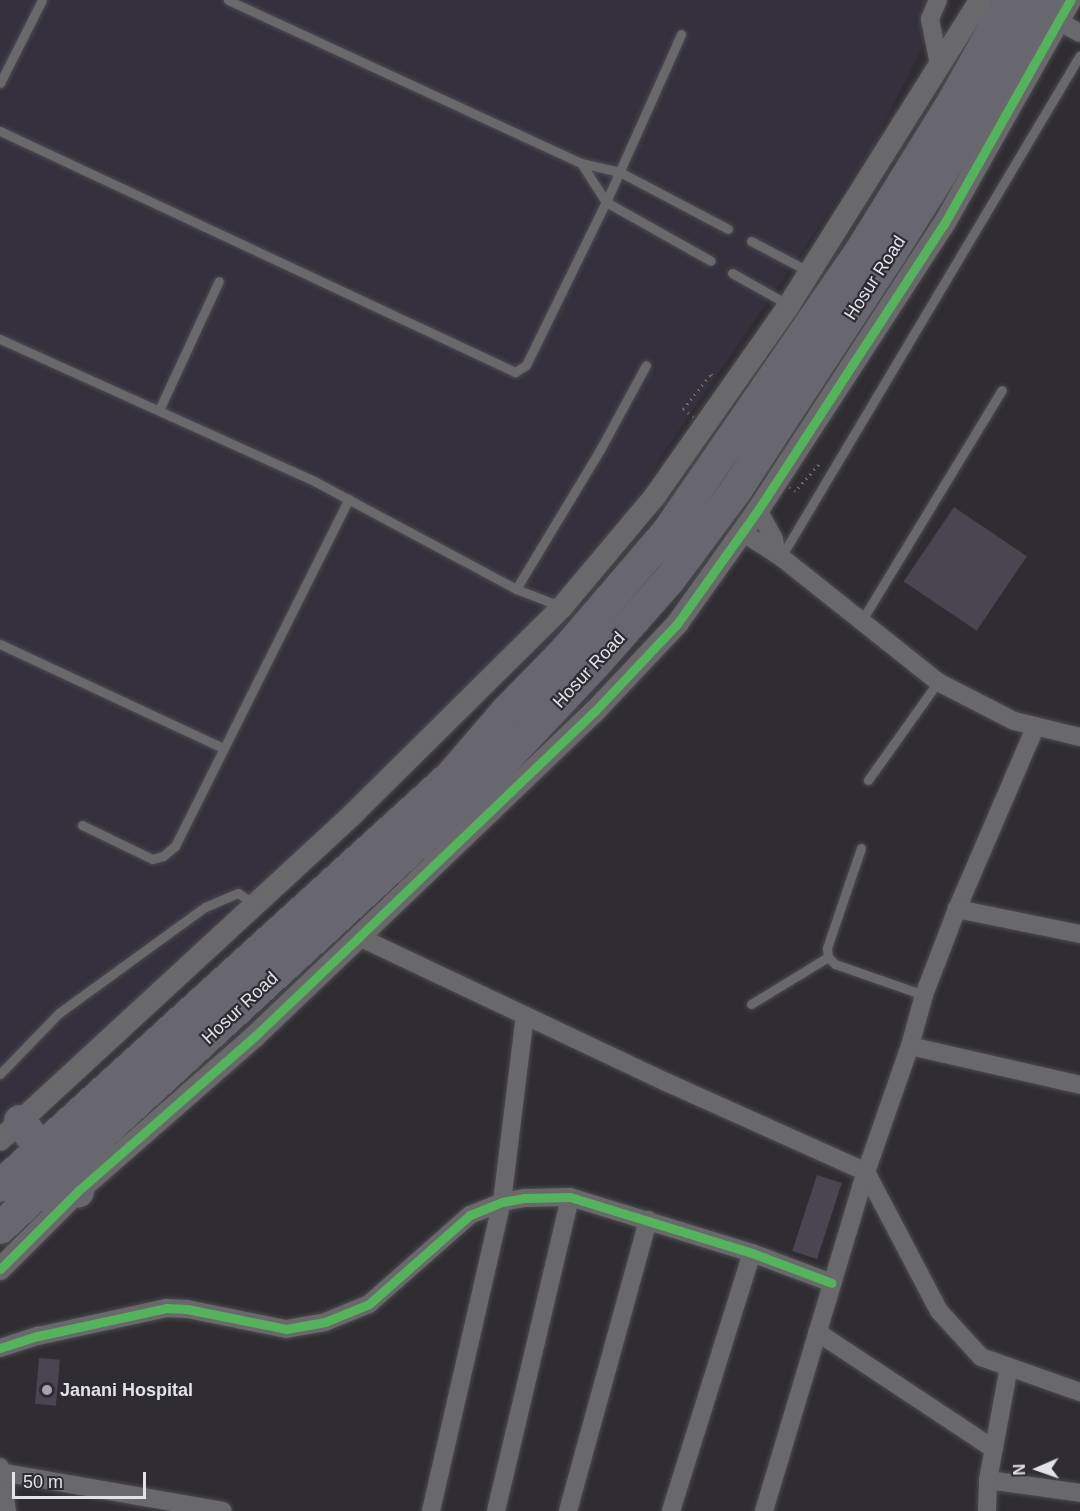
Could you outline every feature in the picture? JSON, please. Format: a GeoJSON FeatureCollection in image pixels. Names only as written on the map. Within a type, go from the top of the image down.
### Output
{"type":"FeatureCollection","features":[{"type":"Feature","properties":{"kind":"highway","name":"Hosur Road"},"geometry":{"type":"LineString","coordinates":[[0,1186],[451,776],[507,711],[568,648],[669,530],[859,254],[953,102],[1010,0]]}},
{"type":"Feature","properties":{"kind":"highway","name":"Hosur Road"},"geometry":{"type":"LineString","coordinates":[[0,1228],[75,1176],[483,783],[597,662],[670,579],[736,490],[891,253],[985,103],[1051,10]]}},
{"type":"Feature","properties":{"kind":"highway"},"geometry":{"type":"LineString","coordinates":[[10,1131],[41,1149]]}},
{"type":"Feature","properties":{"kind":"street"},"geometry":{"type":"LineString","coordinates":[[938,0],[930,19],[939,65]]}},
{"type":"Feature","properties":{"kind":"street"},"geometry":{"type":"LineString","coordinates":[[10,1131],[353,814],[562,607],[655,495],[789,305],[980,0]]}},
{"type":"Feature","properties":{"kind":"street"},"geometry":{"type":"LineString","coordinates":[[0,1269],[75,1176],[255,1036],[594,712],[677,624],[758,510],[944,224],[1051,10],[1070,0]]}},
{"type":"Feature","properties":{"kind":"street"},"geometry":{"type":"LineString","coordinates":[[1051,10],[1080,33]]}},
{"type":"Feature","properties":{"kind":"street"},"geometry":{"type":"LineString","coordinates":[[758,510],[774,539],[778,555]]}},
{"type":"Feature","properties":{"kind":"street"},"geometry":{"type":"LineString","coordinates":[[742,532],[778,555],[938,682],[1014,721],[1080,737]]}},
{"type":"Feature","properties":{"kind":"street"},"geometry":{"type":"LineString","coordinates":[[764,1511],[866,1172],[910,1046],[924,995],[957,909],[1036,726]]}},
{"type":"Feature","properties":{"kind":"street"},"geometry":{"type":"LineString","coordinates":[[957,909],[1080,934]]}},
{"type":"Feature","properties":{"kind":"street"},"geometry":{"type":"LineString","coordinates":[[359,937],[525,1016],[866,1172],[939,1311],[981,1357],[1080,1392]]}},
{"type":"Feature","properties":{"kind":"street"},"geometry":{"type":"LineString","coordinates":[[431,1511],[502,1202],[525,1016]]}},
{"type":"Feature","properties":{"kind":"street"},"geometry":{"type":"LineString","coordinates":[[910,1046],[1080,1085]]}},
{"type":"Feature","properties":{"kind":"street"},"geometry":{"type":"LineString","coordinates":[[0,1348],[49,1334],[166,1308],[186,1309],[286,1329],[325,1323],[369,1304],[470,1215],[502,1202],[524,1198],[570,1197],[752,1253],[832,1283]]}},
{"type":"Feature","properties":{"kind":"street"},"geometry":{"type":"LineString","coordinates":[[496,1511],[570,1197]]}},
{"type":"Feature","properties":{"kind":"street"},"geometry":{"type":"LineString","coordinates":[[568,1511],[648,1220]]}},
{"type":"Feature","properties":{"kind":"street"},"geometry":{"type":"LineString","coordinates":[[671,1511],[752,1253]]}},
{"type":"Feature","properties":{"kind":"street"},"geometry":{"type":"LineString","coordinates":[[817,1332],[994,1449]]}},
{"type":"Feature","properties":{"kind":"street"},"geometry":{"type":"LineString","coordinates":[[987,1511],[988,1480],[1009,1367]]}},
{"type":"Feature","properties":{"kind":"street"},"geometry":{"type":"LineString","coordinates":[[0,1467],[7,1511]]}},
{"type":"Feature","properties":{"kind":"street"},"geometry":{"type":"LineString","coordinates":[[0,1472],[223,1511]]}},
{"type":"Feature","properties":{"kind":"street"},"geometry":{"type":"LineString","coordinates":[[988,1480],[1080,1493]]}},
{"type":"Feature","properties":{"kind":"lane"},"geometry":{"type":"LineString","coordinates":[[0,83],[42,0]]}},
{"type":"Feature","properties":{"kind":"lane"},"geometry":{"type":"LineString","coordinates":[[228,0],[580,163],[620,172],[728,229]]}},
{"type":"Feature","properties":{"kind":"lane"},"geometry":{"type":"LineString","coordinates":[[0,131],[515,372],[526,365],[606,202],[681,34]]}},
{"type":"Feature","properties":{"kind":"lane"},"geometry":{"type":"LineString","coordinates":[[778,555],[1080,55]]}},
{"type":"Feature","properties":{"kind":"lane"},"geometry":{"type":"LineString","coordinates":[[580,163],[606,202],[711,261]]}},
{"type":"Feature","properties":{"kind":"lane"},"geometry":{"type":"LineString","coordinates":[[752,241],[810,272]]}},
{"type":"Feature","properties":{"kind":"lane"},"geometry":{"type":"LineString","coordinates":[[732,273],[789,305]]}},
{"type":"Feature","properties":{"kind":"lane"},"geometry":{"type":"LineString","coordinates":[[159,410],[219,282]]}},
{"type":"Feature","properties":{"kind":"lane"},"geometry":{"type":"LineString","coordinates":[[1,343],[159,410],[349,499],[516,589],[562,607]]}},
{"type":"Feature","properties":{"kind":"lane"},"geometry":{"type":"LineString","coordinates":[[516,589],[601,448],[646,365]]}},
{"type":"Feature","properties":{"kind":"lane"},"geometry":{"type":"LineString","coordinates":[[862,620],[1002,390]]}},
{"type":"Feature","properties":{"kind":"lane"},"geometry":{"type":"LineString","coordinates":[[82,825],[152,859],[163,856],[175,846],[349,499]]}},
{"type":"Feature","properties":{"kind":"lane"},"geometry":{"type":"LineString","coordinates":[[0,644],[224,748]]}},
{"type":"Feature","properties":{"kind":"lane"},"geometry":{"type":"LineString","coordinates":[[868,780],[938,682]]}},
{"type":"Feature","properties":{"kind":"lane"},"geometry":{"type":"LineString","coordinates":[[861,848],[827,948],[828,957],[835,964],[924,995]]}},
{"type":"Feature","properties":{"kind":"lane"},"geometry":{"type":"LineString","coordinates":[[0,1074],[59,1013],[205,907],[238,893],[256,906]]}},
{"type":"Feature","properties":{"kind":"lane"},"geometry":{"type":"LineString","coordinates":[[751,1004],[828,957]]}},
{"type":"Feature","properties":{"kind":"path"},"geometry":{"type":"LineString","coordinates":[[711,374],[683,409],[795,491],[824,458]]}},
{"type":"Feature","properties":{"kind":"shaded area"},"geometry":{"type":"Polygon","coordinates":[[[0,0],[945,0],[872,149],[665,451],[562,631],[0,1152],[0,0]]]}},
{"type":"Feature","properties":{"kind":"building"},"geometry":{"type":"Polygon","coordinates":[[[954,507],[1027,556],[977,631],[904,582],[954,507]]]}},
{"type":"Feature","properties":{"kind":"building"},"geometry":{"type":"Polygon","coordinates":[[[817,1175],[842,1183],[817,1259],[792,1251],[817,1175]]]}},
{"type":"Feature","properties":{"kind":"building"},"geometry":{"type":"Polygon","coordinates":[[[39,1358],[60,1360],[56,1406],[35,1404],[39,1358]]]}},
{"type":"Feature","properties":{"kind":"cycle path"},"geometry":{"type":"LineString","coordinates":[[0,1269],[78,1191],[255,1036],[359,937],[594,712],[677,624],[758,510],[944,224],[1070,0]]}},
{"type":"Feature","properties":{"kind":"cycle path"},"geometry":{"type":"LineString","coordinates":[[0,1348],[38,1336],[166,1308],[187,1309],[286,1329],[325,1322],[369,1304],[470,1215],[502,1202],[524,1198],[570,1197],[752,1253],[832,1283]]}},
{"type":"Feature","properties":{"kind":"place","name":"Janani Hospital"},"geometry":{"type":"Point","coordinates":[47,1390]}}]}
